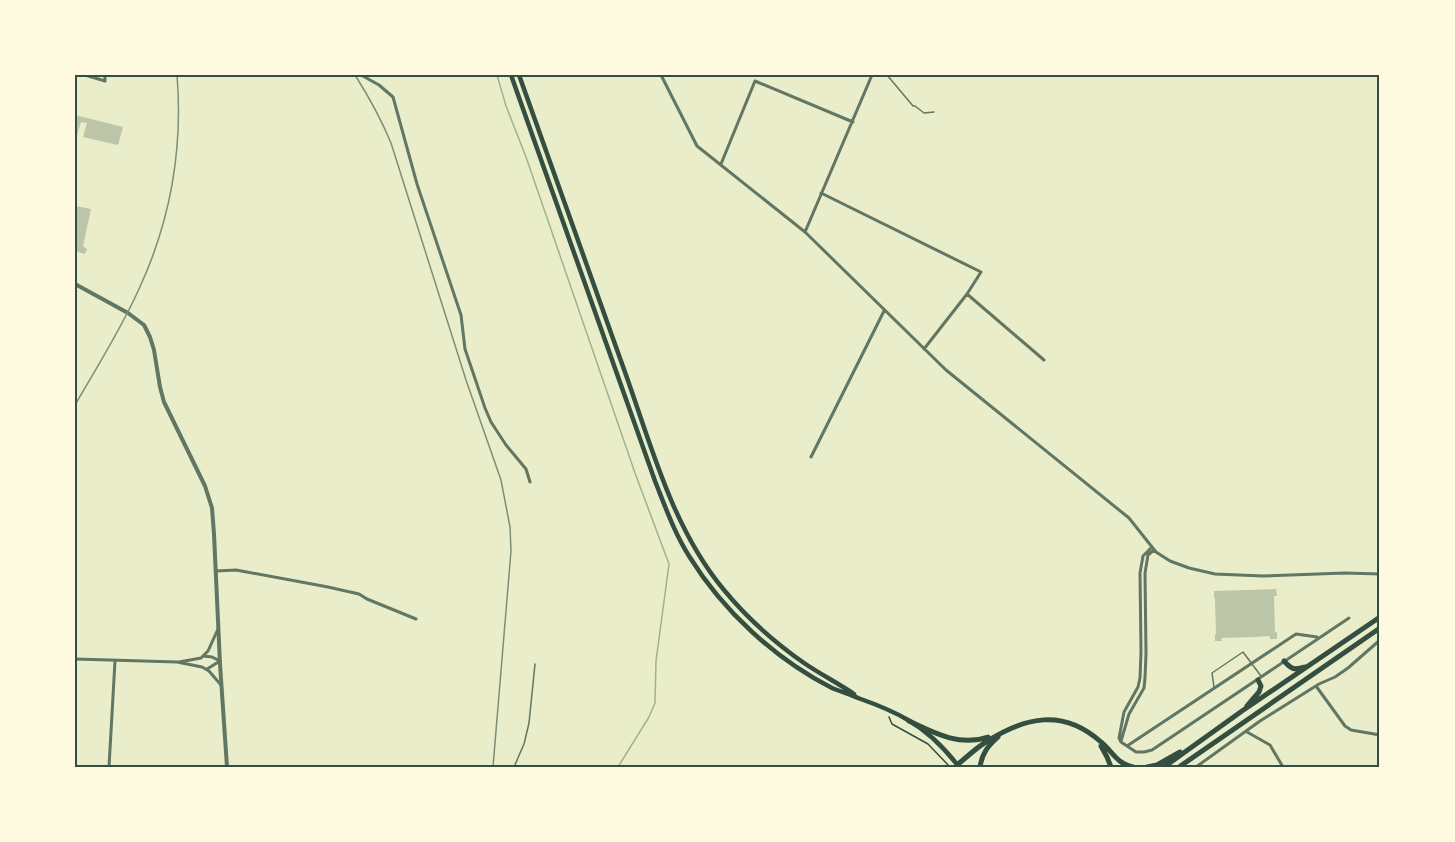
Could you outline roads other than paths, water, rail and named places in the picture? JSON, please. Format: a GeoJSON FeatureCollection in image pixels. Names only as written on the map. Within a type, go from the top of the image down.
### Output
{"type":"FeatureCollection","features":[{"type":"Feature","properties":{"kind":"highway"},"geometry":{"type":"LineString","coordinates":[[1164,767],[1380,617]]}},
{"type":"Feature","properties":{"kind":"highway"},"geometry":{"type":"LineString","coordinates":[[1179,767],[1380,628]]}},
{"type":"Feature","properties":{"kind":"highway"},"geometry":{"type":"LineString","coordinates":[[1284,662],[1295,669],[1309,666]]}},
{"type":"Feature","properties":{"kind":"highway"},"geometry":{"type":"LineString","coordinates":[[1242,711],[1259,692],[1260,679]]}},
{"type":"Feature","properties":{"kind":"highway"},"geometry":{"type":"LineString","coordinates":[[958,766],[986,742],[1020,724],[1032,720],[1053,720],[1077,726],[1101,742],[1112,756],[1127,766],[1133,767]]}},
{"type":"Feature","properties":{"kind":"highway"},"geometry":{"type":"LineString","coordinates":[[909,721],[944,736],[966,741],[981,740],[1004,732]]}},
{"type":"Feature","properties":{"kind":"highway"},"geometry":{"type":"LineString","coordinates":[[1147,767],[1167,760],[1217,729]]}},
{"type":"Feature","properties":{"kind":"highway"},"geometry":{"type":"LineString","coordinates":[[980,767],[985,750],[1004,732]]}},
{"type":"Feature","properties":{"kind":"highway"},"geometry":{"type":"LineString","coordinates":[[1095,738],[1111,767]]}},
{"type":"Feature","properties":{"kind":"main road"},"geometry":{"type":"LineString","coordinates":[[511,75],[655,481],[670,520],[689,556],[743,625],[767,645],[793,665],[834,688],[909,721],[942,747],[958,766]]}},
{"type":"Feature","properties":{"kind":"main road"},"geometry":{"type":"LineString","coordinates":[[519,75],[652,449],[678,517],[696,551],[745,614],[771,639],[805,664],[859,698]]}},
{"type":"Feature","properties":{"kind":"street"},"geometry":{"type":"LineString","coordinates":[[85,75],[105,81],[105,75]]}},
{"type":"Feature","properties":{"kind":"street"},"geometry":{"type":"LineString","coordinates":[[361,75],[393,97],[417,184],[461,315],[465,349],[485,408],[501,438],[526,469],[530,482]]}},
{"type":"Feature","properties":{"kind":"street"},"geometry":{"type":"LineString","coordinates":[[661,75],[697,146],[805,232],[946,370],[1129,518],[1153,548],[1170,561],[1215,574],[1263,576],[1380,574]]}},
{"type":"Feature","properties":{"kind":"street"},"geometry":{"type":"LineString","coordinates":[[805,232],[872,75]]}},
{"type":"Feature","properties":{"kind":"street"},"geometry":{"type":"LineString","coordinates":[[720,165],[755,81],[852,122]]}},
{"type":"Feature","properties":{"kind":"street"},"geometry":{"type":"LineString","coordinates":[[821,193],[981,272],[967,294],[924,349]]}},
{"type":"Feature","properties":{"kind":"street"},"geometry":{"type":"LineString","coordinates":[[75,284],[128,313],[144,325],[154,350],[165,402],[205,486],[212,508],[227,767]]}},
{"type":"Feature","properties":{"kind":"street"},"geometry":{"type":"LineString","coordinates":[[967,294],[1044,360]]}},
{"type":"Feature","properties":{"kind":"street"},"geometry":{"type":"LineString","coordinates":[[811,456],[884,310]]}},
{"type":"Feature","properties":{"kind":"street"},"geometry":{"type":"LineString","coordinates":[[1153,548],[1148,555],[1145,573],[1144,688],[1129,714],[1121,742],[1136,752],[1152,750],[1348,618]]}},
{"type":"Feature","properties":{"kind":"street"},"geometry":{"type":"LineString","coordinates":[[216,571],[236,570],[349,591],[416,619]]}},
{"type":"Feature","properties":{"kind":"street"},"geometry":{"type":"LineString","coordinates":[[177,662],[201,658],[219,628]]}},
{"type":"Feature","properties":{"kind":"street"},"geometry":{"type":"LineString","coordinates":[[1127,746],[1296,634],[1319,638]]}},
{"type":"Feature","properties":{"kind":"street"},"geometry":{"type":"LineString","coordinates":[[1196,767],[1246,731],[1348,668],[1380,640]]}},
{"type":"Feature","properties":{"kind":"street"},"geometry":{"type":"LineString","coordinates":[[203,656],[220,661]]}},
{"type":"Feature","properties":{"kind":"street"},"geometry":{"type":"LineString","coordinates":[[75,659],[177,662],[206,669],[222,687]]}},
{"type":"Feature","properties":{"kind":"street"},"geometry":{"type":"LineString","coordinates":[[108,767],[116,660]]}},
{"type":"Feature","properties":{"kind":"street"},"geometry":{"type":"LineString","coordinates":[[206,669],[220,661]]}},
{"type":"Feature","properties":{"kind":"street"},"geometry":{"type":"LineString","coordinates":[[1316,686],[1345,726],[1351,730],[1380,735]]}},
{"type":"Feature","properties":{"kind":"street"},"geometry":{"type":"LineString","coordinates":[[1246,731],[1269,745],[1282,767]]}},
{"type":"Feature","properties":{"kind":"lane"},"geometry":{"type":"LineString","coordinates":[[887,75],[913,106],[924,113],[934,112]]}},
{"type":"Feature","properties":{"kind":"lane"},"geometry":{"type":"LineString","coordinates":[[1215,688],[1212,673],[1243,652],[1260,679]]}},
{"type":"Feature","properties":{"kind":"lane"},"geometry":{"type":"LineString","coordinates":[[514,767],[524,744],[529,723],[535,664]]}},
{"type":"Feature","properties":{"kind":"waterway"},"geometry":{"type":"LineString","coordinates":[[497,75],[635,473],[669,564],[656,661],[655,703],[649,717],[618,767]]}},
{"type":"Feature","properties":{"kind":"railway"},"geometry":{"type":"LineString","coordinates":[[75,405],[132,304],[159,238],[176,158],[177,75]]}},
{"type":"Feature","properties":{"kind":"railway"},"geometry":{"type":"LineString","coordinates":[[355,75],[391,143],[466,380],[501,480],[510,527],[511,551],[493,767]]}}]}
